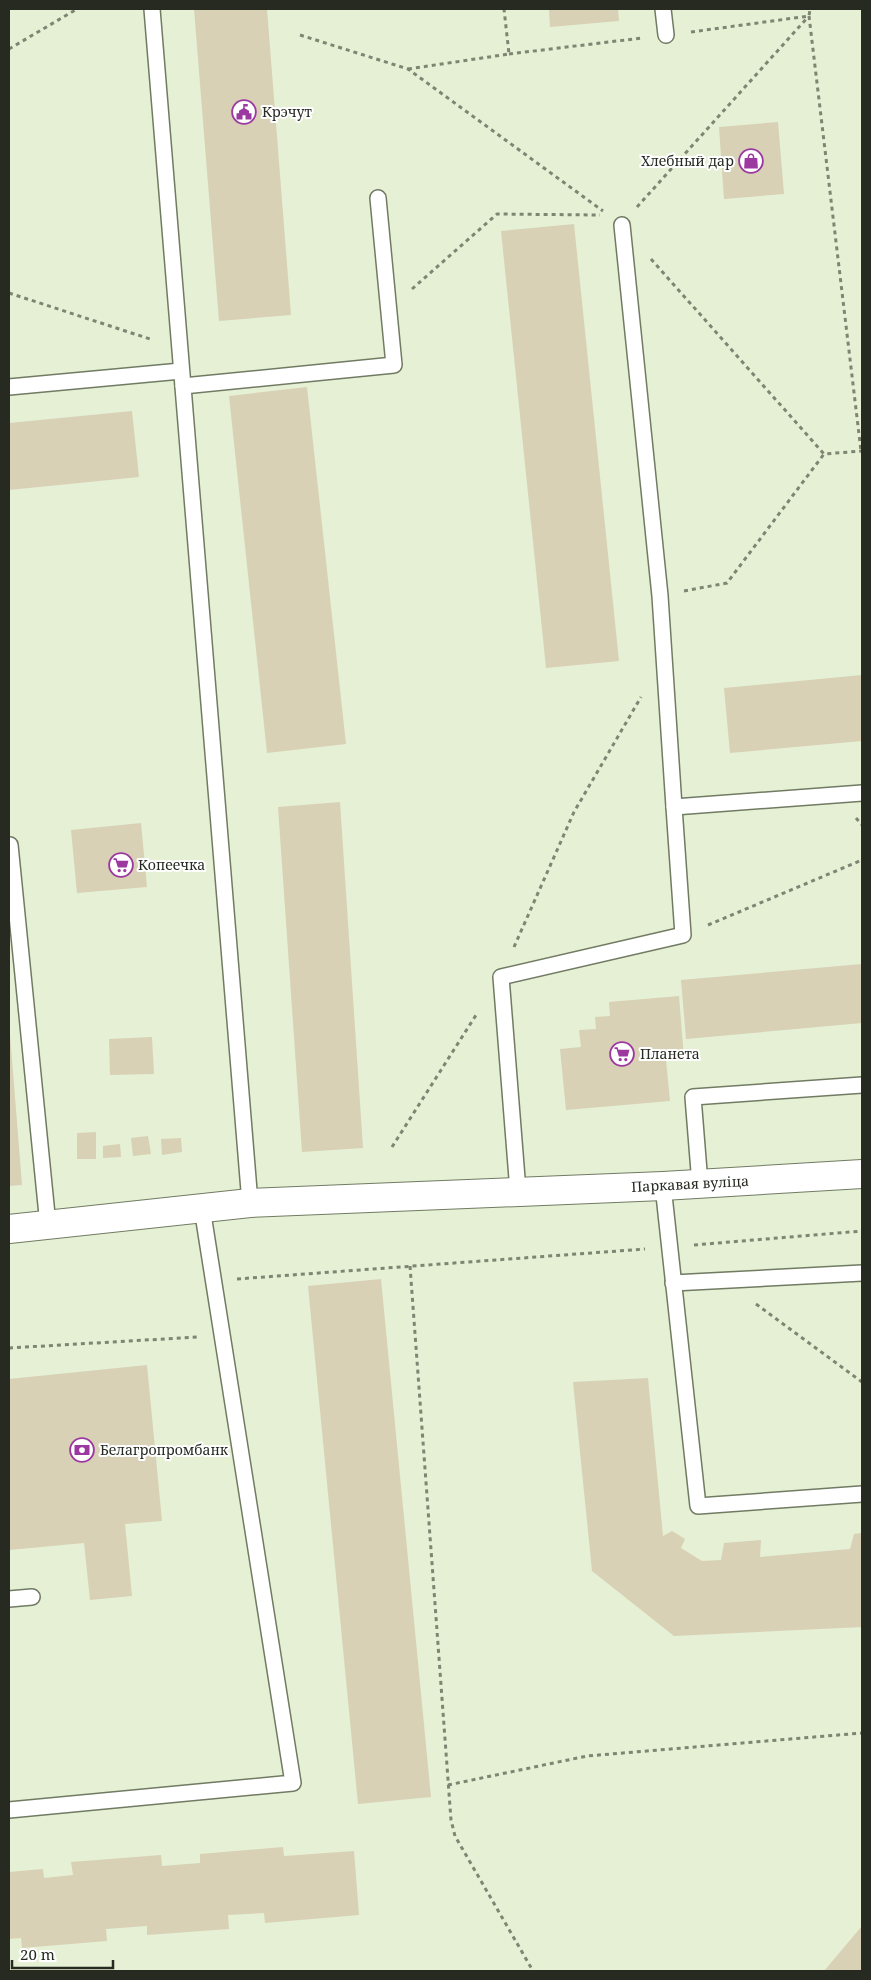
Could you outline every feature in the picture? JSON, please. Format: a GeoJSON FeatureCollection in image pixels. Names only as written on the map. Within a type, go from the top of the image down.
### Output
{"type":"FeatureCollection","features":[{"type":"Feature","properties":{"kind":"street","name":"Паркавая вуліца"},"geometry":{"type":"LineString","coordinates":[[9,1228],[250,1203],[518,1190],[662,1186],[862,1174]]}},
{"type":"Feature","properties":{"kind":"lane"},"geometry":{"type":"LineString","coordinates":[[152,9],[250,1203]]}},
{"type":"Feature","properties":{"kind":"lane"},"geometry":{"type":"LineString","coordinates":[[663,9],[666,35]]}},
{"type":"Feature","properties":{"kind":"lane"},"geometry":{"type":"LineString","coordinates":[[9,387],[394,365],[378,198]]}},
{"type":"Feature","properties":{"kind":"lane"},"geometry":{"type":"LineString","coordinates":[[518,1190],[501,977],[683,935],[660,596],[622,225]]}},
{"type":"Feature","properties":{"kind":"lane"},"geometry":{"type":"LineString","coordinates":[[674,807],[862,793]]}},
{"type":"Feature","properties":{"kind":"lane"},"geometry":{"type":"LineString","coordinates":[[10,845],[48,1224]]}},
{"type":"Feature","properties":{"kind":"lane"},"geometry":{"type":"LineString","coordinates":[[700,1184],[693,1098],[862,1085]]}},
{"type":"Feature","properties":{"kind":"lane"},"geometry":{"type":"LineString","coordinates":[[662,1186],[698,1506],[862,1494]]}},
{"type":"Feature","properties":{"kind":"lane"},"geometry":{"type":"LineString","coordinates":[[9,1810],[293,1783],[202,1208]]}},
{"type":"Feature","properties":{"kind":"lane"},"geometry":{"type":"LineString","coordinates":[[673,1283],[862,1273]]}},
{"type":"Feature","properties":{"kind":"lane"},"geometry":{"type":"LineString","coordinates":[[9,1599],[32,1597]]}},
{"type":"Feature","properties":{"kind":"path"},"geometry":{"type":"LineString","coordinates":[[9,48],[77,9]]}},
{"type":"Feature","properties":{"kind":"path"},"geometry":{"type":"LineString","coordinates":[[408,69],[509,54],[504,9]]}},
{"type":"Feature","properties":{"kind":"path"},"geometry":{"type":"LineString","coordinates":[[622,225],[809,16],[860,451]]}},
{"type":"Feature","properties":{"kind":"path"},"geometry":{"type":"LineString","coordinates":[[389,309],[497,214],[609,215]]}},
{"type":"Feature","properties":{"kind":"path"},"geometry":{"type":"LineString","coordinates":[[9,293],[180,349]]}},
{"type":"Feature","properties":{"kind":"path"},"geometry":{"type":"LineString","coordinates":[[660,596],[726,584],[824,454]]}},
{"type":"Feature","properties":{"kind":"path"},"geometry":{"type":"LineString","coordinates":[[392,1147],[501,977],[574,812],[664,657]]}},
{"type":"Feature","properties":{"kind":"path"},"geometry":{"type":"LineString","coordinates":[[683,935],[862,860]]}},
{"type":"Feature","properties":{"kind":"path"},"geometry":{"type":"LineString","coordinates":[[214,1281],[669,1247],[862,1230]]}},
{"type":"Feature","properties":{"kind":"path"},"geometry":{"type":"LineString","coordinates":[[410,1266],[448,1785],[454,1836],[534,1971]]}},
{"type":"Feature","properties":{"kind":"path"},"geometry":{"type":"LineString","coordinates":[[724,1280],[862,1382]]}},
{"type":"Feature","properties":{"kind":"path"},"geometry":{"type":"LineString","coordinates":[[9,1348],[222,1336]]}},
{"type":"Feature","properties":{"kind":"path"},"geometry":{"type":"LineString","coordinates":[[448,1785],[587,1756],[862,1733]]}},
{"type":"Feature","properties":{"kind":"building"},"geometry":{"type":"Polygon","coordinates":[[[194,9],[267,9],[291,315],[219,321],[194,9]]]}},
{"type":"Feature","properties":{"kind":"building"},"geometry":{"type":"Polygon","coordinates":[[[549,9],[618,9],[619,21],[550,27],[549,9]]]}},
{"type":"Feature","properties":{"kind":"building","name":"Хлебный дар"},"geometry":{"type":"Polygon","coordinates":[[[778,122],[784,194],[724,199],[719,127],[778,122]]]}},
{"type":"Feature","properties":{"kind":"building"},"geometry":{"type":"Polygon","coordinates":[[[574,224],[619,661],[546,668],[501,231],[574,224]]]}},
{"type":"Feature","properties":{"kind":"building"},"geometry":{"type":"Polygon","coordinates":[[[307,387],[346,744],[267,753],[229,396],[307,387]]]}},
{"type":"Feature","properties":{"kind":"building"},"geometry":{"type":"Polygon","coordinates":[[[132,411],[139,477],[9,490],[9,423],[132,411]]]}},
{"type":"Feature","properties":{"kind":"building"},"geometry":{"type":"Polygon","coordinates":[[[862,675],[862,741],[730,753],[724,688],[862,675]]]}},
{"type":"Feature","properties":{"kind":"building"},"geometry":{"type":"Polygon","coordinates":[[[340,802],[363,1148],[302,1152],[278,807],[340,802]]]}},
{"type":"Feature","properties":{"kind":"building"},"geometry":{"type":"Polygon","coordinates":[[[141,823],[147,887],[77,893],[71,830],[141,823]]]}},
{"type":"Feature","properties":{"kind":"building"},"geometry":{"type":"Polygon","coordinates":[[[862,964],[862,1023],[686,1039],[681,980],[862,964]]]}},
{"type":"Feature","properties":{"kind":"building","name":"Планета"},"geometry":{"type":"Polygon","coordinates":[[[679,996],[684,1058],[666,1060],[670,1101],[566,1110],[560,1049],[581,1047],[579,1030],[596,1029],[595,1017],[610,1016],[609,1002],[679,996]]]}},
{"type":"Feature","properties":{"kind":"building"},"geometry":{"type":"Polygon","coordinates":[[[9,1022],[22,1185],[9,1186],[9,1022]]]}},
{"type":"Feature","properties":{"kind":"building"},"geometry":{"type":"Polygon","coordinates":[[[152,1037],[154,1074],[110,1075],[109,1039],[152,1037]]]}},
{"type":"Feature","properties":{"kind":"building"},"geometry":{"type":"Polygon","coordinates":[[[96,1132],[96,1159],[77,1159],[77,1133],[96,1132]]]}},
{"type":"Feature","properties":{"kind":"building"},"geometry":{"type":"Polygon","coordinates":[[[148,1136],[151,1154],[133,1156],[131,1138],[148,1136]]]}},
{"type":"Feature","properties":{"kind":"building"},"geometry":{"type":"Polygon","coordinates":[[[181,1138],[182,1152],[162,1155],[161,1139],[181,1138]]]}},
{"type":"Feature","properties":{"kind":"building"},"geometry":{"type":"Polygon","coordinates":[[[120,1144],[121,1157],[103,1158],[103,1146],[120,1144]]]}},
{"type":"Feature","properties":{"kind":"building"},"geometry":{"type":"Polygon","coordinates":[[[381,1279],[431,1797],[358,1804],[308,1286],[381,1279]]]}},
{"type":"Feature","properties":{"kind":"building","name":"Белагропромбанк"},"geometry":{"type":"Polygon","coordinates":[[[147,1365],[162,1521],[125,1524],[132,1596],[90,1600],[84,1543],[9,1550],[9,1379],[147,1365]]]}},
{"type":"Feature","properties":{"kind":"building"},"geometry":{"type":"Polygon","coordinates":[[[648,1378],[663,1536],[672,1531],[685,1539],[681,1548],[702,1561],[721,1560],[724,1543],[761,1540],[760,1557],[850,1549],[854,1534],[862,1533],[862,1627],[674,1636],[592,1571],[573,1382],[648,1378]]]}},
{"type":"Feature","properties":{"kind":"building"},"geometry":{"type":"Polygon","coordinates":[[[283,1847],[284,1856],[354,1851],[359,1915],[265,1923],[264,1913],[228,1915],[229,1929],[147,1935],[147,1926],[106,1929],[107,1941],[22,1948],[21,1938],[9,1939],[9,1872],[43,1869],[44,1878],[73,1875],[71,1862],[161,1855],[162,1866],[200,1863],[200,1854],[283,1847]]]}},
{"type":"Feature","properties":{"kind":"building"},"geometry":{"type":"Polygon","coordinates":[[[862,1926],[862,1971],[824,1971],[862,1926]]]}},
{"type":"Feature","properties":{"kind":"place","name":"Крэчут"},"geometry":{"type":"Point","coordinates":[244,112]}},
{"type":"Feature","properties":{"kind":"place","name":"Хлебный дар"},"geometry":{"type":"Point","coordinates":[751,161]}},
{"type":"Feature","properties":{"kind":"place","name":"Копеечка"},"geometry":{"type":"Point","coordinates":[121,865]}},
{"type":"Feature","properties":{"kind":"place","name":"Планета"},"geometry":{"type":"Point","coordinates":[622,1054]}},
{"type":"Feature","properties":{"kind":"place","name":"Белагропромбанк"},"geometry":{"type":"Point","coordinates":[82,1450]}}]}
